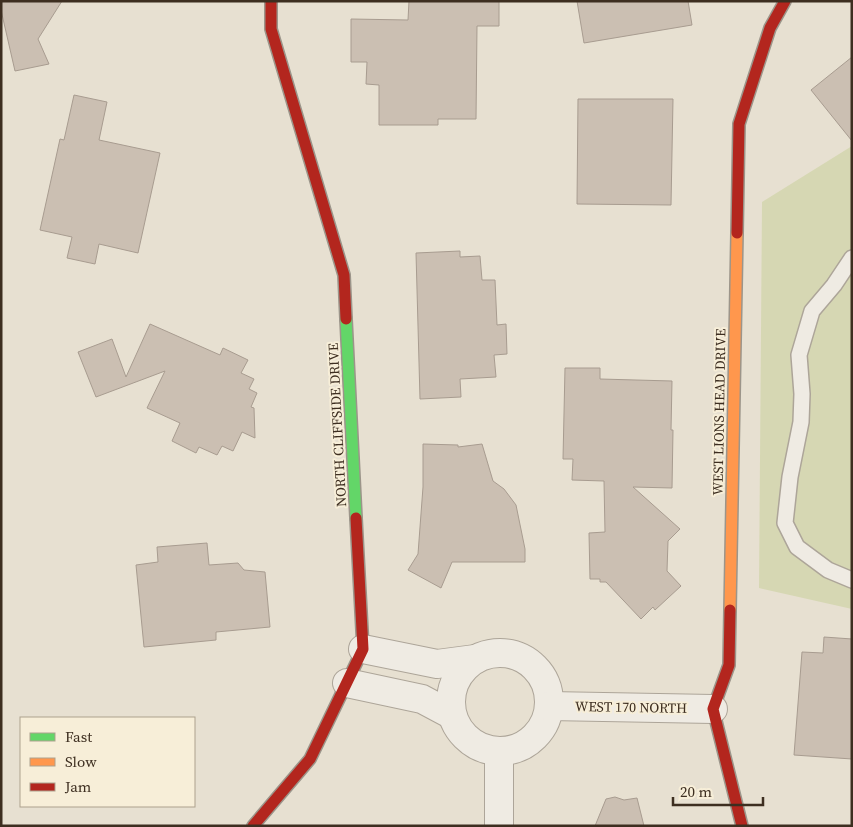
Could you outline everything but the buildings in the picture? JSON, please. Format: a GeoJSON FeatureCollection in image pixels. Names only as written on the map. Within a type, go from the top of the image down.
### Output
{"type":"FeatureCollection","features":[{"type":"Feature","properties":{"kind":"street","name":"NORTH CLIFFSIDE DRIVE"},"geometry":{"type":"LineString","coordinates":[[253,826],[310,759],[363,649],[344,275],[271,28],[272,1]]}},
{"type":"Feature","properties":{"kind":"street","name":"WEST LIONS HEAD DRIVE"},"geometry":{"type":"LineString","coordinates":[[712,709],[729,665],[739,124],[770,28],[785,1]]}},
{"type":"Feature","properties":{"kind":"street"},"geometry":{"type":"LineString","coordinates":[[363,649],[437,664],[475,659],[490,653],[507,653],[523,658],[536,668],[545,682],[550,699],[548,716],[540,730],[529,742],[515,749],[499,751],[483,749],[469,741],[458,729],[452,715],[450,699],[453,683],[462,670],[475,659]]}},
{"type":"Feature","properties":{"kind":"street"},"geometry":{"type":"LineString","coordinates":[[347,684],[422,699],[452,715]]}},
{"type":"Feature","properties":{"kind":"street","name":"WEST 170 NORTH"},"geometry":{"type":"LineString","coordinates":[[549,706],[712,709]]}},
{"type":"Feature","properties":{"kind":"street"},"geometry":{"type":"LineString","coordinates":[[712,709],[742,826]]}},
{"type":"Feature","properties":{"kind":"street"},"geometry":{"type":"LineString","coordinates":[[499,751],[499,826]]}},
{"type":"Feature","properties":{"kind":"lane"},"geometry":{"type":"LineString","coordinates":[[852,258],[834,285],[812,311],[799,354],[802,394],[801,422],[790,477],[785,524],[797,547],[828,570],[852,580]]}},
{"type":"Feature","properties":{"kind":"green space"},"geometry":{"type":"Polygon","coordinates":[[[852,146],[852,609],[759,588],[762,202],[852,146]]]}},
{"type":"Feature","properties":{"kind":"traffic: fast"},"geometry":{"type":"LineString","coordinates":[[346,319],[356,518]]}},
{"type":"Feature","properties":{"kind":"traffic: slow"},"geometry":{"type":"LineString","coordinates":[[730,610],[737,233]]}},
{"type":"Feature","properties":{"kind":"traffic: jam"},"geometry":{"type":"LineString","coordinates":[[271,1],[271,29],[344,275],[346,319]]}},
{"type":"Feature","properties":{"kind":"traffic: jam"},"geometry":{"type":"LineString","coordinates":[[737,233],[739,124],[770,28],[785,1]]}},
{"type":"Feature","properties":{"kind":"traffic: jam"},"geometry":{"type":"LineString","coordinates":[[253,826],[310,759],[363,649],[356,518]]}},
{"type":"Feature","properties":{"kind":"traffic: jam"},"geometry":{"type":"LineString","coordinates":[[730,610],[729,665],[713,709],[742,826]]}}]}
